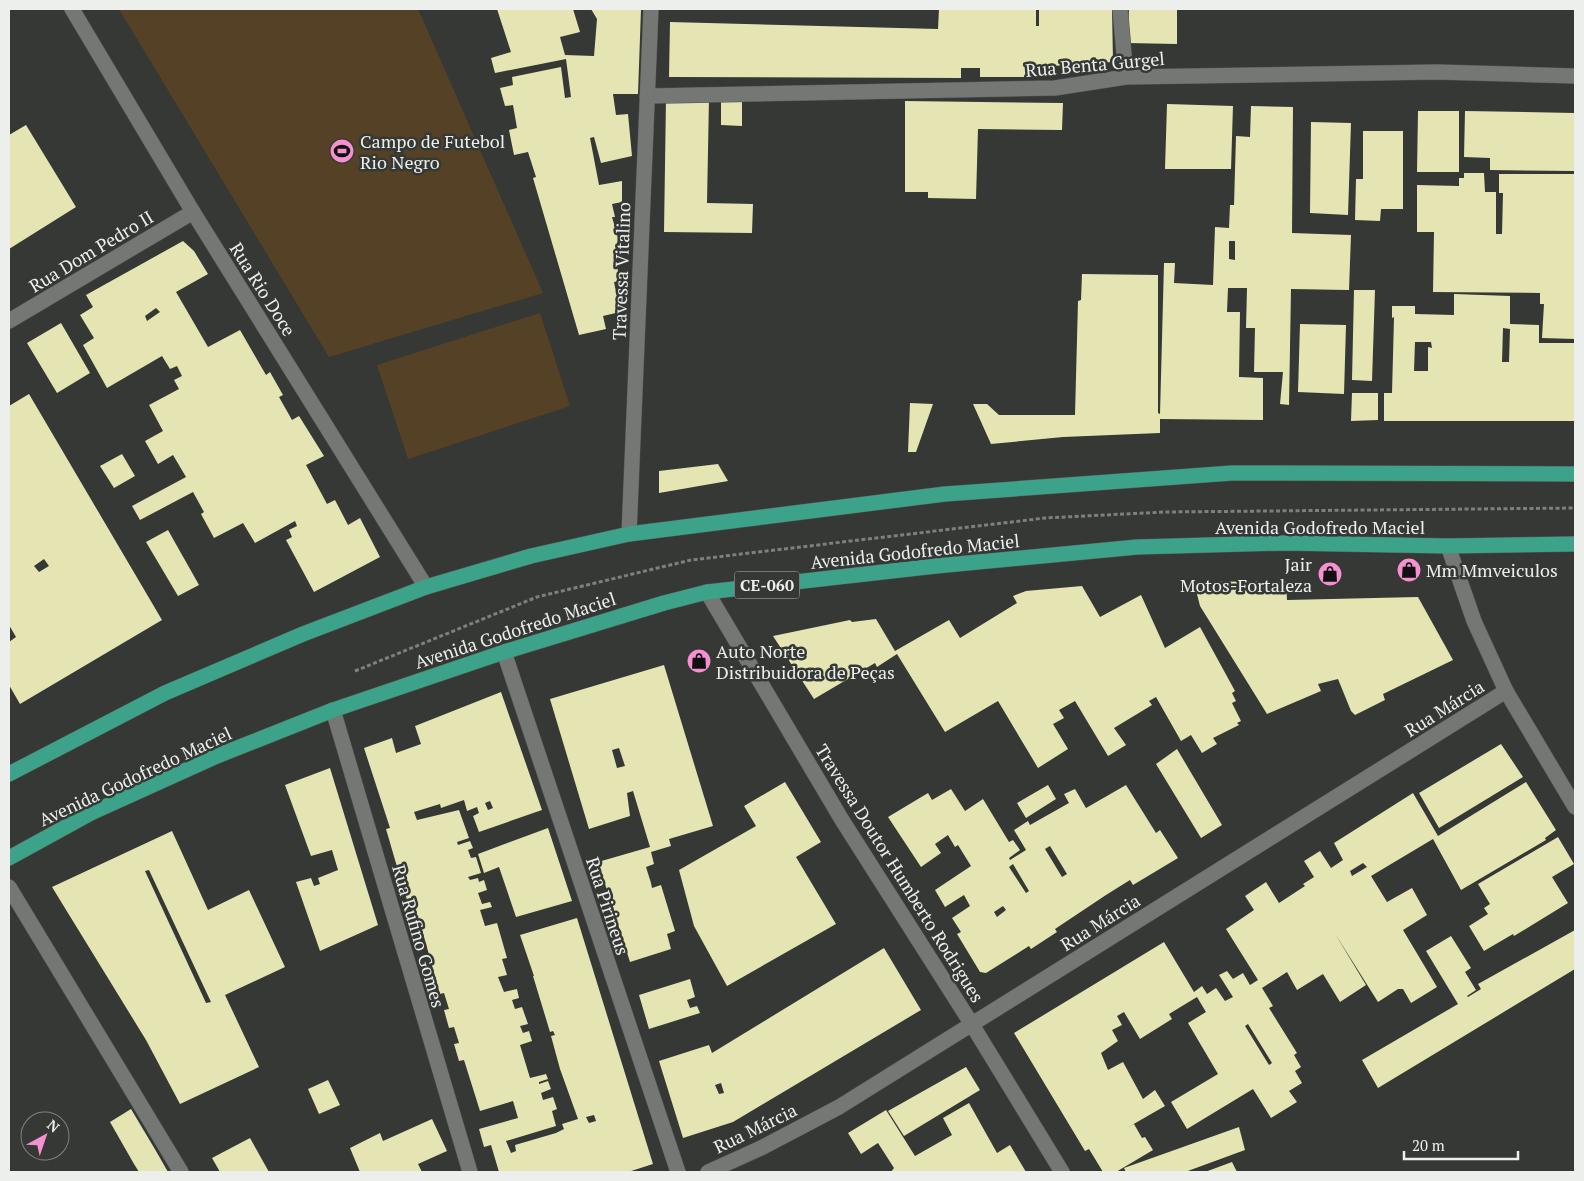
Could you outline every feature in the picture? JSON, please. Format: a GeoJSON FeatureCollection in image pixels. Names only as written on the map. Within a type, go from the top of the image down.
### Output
{"type":"FeatureCollection","features":[{"type":"Feature","properties":{"kind":"main road"},"geometry":{"type":"LineString","coordinates":[[9,774],[165,693],[303,634],[426,587],[531,556],[629,534],[945,494],[1232,473],[1575,474]]}},
{"type":"Feature","properties":{"kind":"main road","name":"Avenida Godofredo Maciel"},"geometry":{"type":"LineString","coordinates":[[9,858],[91,813],[217,756],[334,710],[504,652],[664,603],[707,592],[936,566],[1137,547],[1284,543],[1448,546],[1575,544]]}},
{"type":"Feature","properties":{"kind":"street","name":"Rua Rio Doce"},"geometry":{"type":"LineString","coordinates":[[72,9],[193,212],[426,587]]}},
{"type":"Feature","properties":{"kind":"street","name":"Travessa Vitalino"},"geometry":{"type":"LineString","coordinates":[[629,534],[651,9]]}},
{"type":"Feature","properties":{"kind":"street"},"geometry":{"type":"LineString","coordinates":[[1120,9],[1126,76]]}},
{"type":"Feature","properties":{"kind":"street","name":"Rua Benta Gurgel"},"geometry":{"type":"LineString","coordinates":[[648,96],[1055,88],[1126,76],[1437,72],[1575,76]]}},
{"type":"Feature","properties":{"kind":"street","name":"Rua Dom Pedro II"},"geometry":{"type":"LineString","coordinates":[[9,321],[193,212]]}},
{"type":"Feature","properties":{"kind":"street"},"geometry":{"type":"LineString","coordinates":[[1448,546],[1474,621],[1506,691],[1575,807]]}},
{"type":"Feature","properties":{"kind":"street","name":"Travessa Doutor Humberto Rodrigues"},"geometry":{"type":"LineString","coordinates":[[707,592],[842,820],[971,1023],[1062,1172]]}},
{"type":"Feature","properties":{"kind":"street","name":"Rua Pirineus"},"geometry":{"type":"LineString","coordinates":[[504,652],[678,1172]]}},
{"type":"Feature","properties":{"kind":"street","name":"Rua Márcia"},"geometry":{"type":"LineString","coordinates":[[708,1172],[761,1148],[839,1107],[1506,691]]}},
{"type":"Feature","properties":{"kind":"street","name":"Rua Rufino Gomes"},"geometry":{"type":"LineString","coordinates":[[334,710],[470,1172]]}},
{"type":"Feature","properties":{"kind":"street"},"geometry":{"type":"LineString","coordinates":[[9,887],[181,1172]]}},
{"type":"Feature","properties":{"kind":"path"},"geometry":{"type":"LineString","coordinates":[[655,567],[691,560]]}},
{"type":"Feature","properties":{"kind":"shaded area","name":"Campo de Futebol Rio Negro"},"geometry":{"type":"Polygon","coordinates":[[[119,9],[418,9],[543,293],[329,357],[119,9]]]}},
{"type":"Feature","properties":{"kind":"shaded area"},"geometry":{"type":"Polygon","coordinates":[[[540,313],[570,406],[408,459],[377,365],[540,313]]]}},
{"type":"Feature","properties":{"kind":"building"},"geometry":{"type":"Polygon","coordinates":[[[497,9],[573,9],[580,32],[560,37],[565,55],[594,56],[597,19],[591,9],[641,9],[638,94],[613,94],[616,115],[628,114],[632,156],[601,163],[594,137],[590,138],[599,185],[622,181],[622,202],[612,204],[615,217],[612,217],[618,238],[615,256],[620,281],[614,282],[620,312],[603,316],[606,329],[579,335],[533,178],[536,177],[528,152],[514,155],[509,130],[517,128],[513,105],[505,106],[500,88],[513,85],[512,77],[561,67],[565,98],[571,97],[566,59],[495,73],[491,58],[511,52],[497,9]]]}},
{"type":"Feature","properties":{"kind":"building"},"geometry":{"type":"Polygon","coordinates":[[[939,9],[1036,9],[1036,26],[1039,26],[1039,9],[1112,9],[1113,62],[1053,66],[1053,77],[980,77],[980,68],[961,68],[961,78],[669,77],[670,22],[938,29],[939,9]]]}},
{"type":"Feature","properties":{"kind":"building"},"geometry":{"type":"Polygon","coordinates":[[[1129,9],[1177,9],[1177,44],[1127,43],[1129,9]]]}},
{"type":"Feature","properties":{"kind":"building"},"geometry":{"type":"Polygon","coordinates":[[[666,98],[709,98],[707,203],[753,204],[752,233],[664,232],[666,98]]]}},
{"type":"Feature","properties":{"kind":"building"},"geometry":{"type":"Polygon","coordinates":[[[721,98],[742,99],[742,126],[721,125],[721,98]]]}},
{"type":"Feature","properties":{"kind":"building"},"geometry":{"type":"Polygon","coordinates":[[[905,101],[1063,103],[1062,130],[978,129],[976,199],[928,198],[928,192],[905,192],[905,101]]]}},
{"type":"Feature","properties":{"kind":"building"},"geometry":{"type":"Polygon","coordinates":[[[1167,104],[1233,106],[1231,169],[1165,169],[1167,104]]]}},
{"type":"Feature","properties":{"kind":"building"},"geometry":{"type":"Polygon","coordinates":[[[1251,106],[1293,107],[1292,233],[1351,235],[1349,290],[1291,289],[1289,405],[1280,404],[1283,372],[1254,372],[1255,328],[1246,328],[1247,288],[1228,288],[1227,312],[1240,312],[1239,377],[1263,378],[1263,420],[1160,419],[1160,433],[1063,437],[991,444],[973,404],[987,404],[999,415],[1075,415],[1078,301],[1081,300],[1082,274],[1158,275],[1158,413],[1160,414],[1164,263],[1175,263],[1174,283],[1213,285],[1215,227],[1229,228],[1230,205],[1234,205],[1236,136],[1250,137],[1251,106]],[[1229,241],[1229,259],[1235,260],[1235,241],[1229,241]]]}},
{"type":"Feature","properties":{"kind":"building"},"geometry":{"type":"Polygon","coordinates":[[[1418,111],[1459,111],[1459,172],[1417,172],[1418,111]]]}},
{"type":"Feature","properties":{"kind":"building"},"geometry":{"type":"Polygon","coordinates":[[[1465,111],[1575,113],[1575,171],[1490,170],[1490,158],[1464,157],[1465,111]]]}},
{"type":"Feature","properties":{"kind":"building"},"geometry":{"type":"Polygon","coordinates":[[[1311,122],[1351,123],[1348,215],[1310,213],[1311,122]]]}},
{"type":"Feature","properties":{"kind":"building"},"geometry":{"type":"Polygon","coordinates":[[[26,125],[76,207],[9,249],[9,135],[26,125]]]}},
{"type":"Feature","properties":{"kind":"building"},"geometry":{"type":"Polygon","coordinates":[[[1363,131],[1403,131],[1403,209],[1381,209],[1380,221],[1355,220],[1356,179],[1363,179],[1363,131]]]}},
{"type":"Feature","properties":{"kind":"building"},"geometry":{"type":"Polygon","coordinates":[[[1464,173],[1484,173],[1485,192],[1496,192],[1496,234],[1502,234],[1503,193],[1499,193],[1499,174],[1575,174],[1575,339],[1542,338],[1544,304],[1540,304],[1540,293],[1433,292],[1434,232],[1417,232],[1417,185],[1459,186],[1459,178],[1464,178],[1464,173]]]}},
{"type":"Feature","properties":{"kind":"building"},"geometry":{"type":"Polygon","coordinates":[[[183,241],[194,251],[208,274],[176,292],[208,347],[240,330],[266,375],[270,372],[283,395],[279,397],[292,420],[299,416],[324,456],[306,465],[327,504],[335,500],[348,525],[360,518],[380,557],[314,592],[286,540],[292,537],[289,530],[297,526],[295,521],[255,543],[243,523],[214,538],[201,514],[204,512],[193,492],[140,520],[132,506],[186,477],[173,455],[158,464],[145,441],[163,431],[149,405],[179,389],[174,380],[182,376],[177,366],[170,369],[162,356],[107,388],[83,345],[94,338],[80,315],[93,307],[86,295],[183,241]],[[156,308],[145,316],[147,321],[160,312],[156,308]]]}},
{"type":"Feature","properties":{"kind":"building"},"geometry":{"type":"Polygon","coordinates":[[[1354,290],[1375,290],[1372,381],[1352,380],[1354,290]]]}},
{"type":"Feature","properties":{"kind":"building"},"geometry":{"type":"Polygon","coordinates":[[[1454,294],[1510,296],[1510,324],[1539,325],[1539,343],[1575,343],[1575,421],[1384,421],[1384,393],[1392,393],[1394,317],[1392,318],[1392,306],[1415,306],[1415,314],[1454,315],[1454,294]],[[1503,328],[1502,362],[1509,362],[1510,329],[1503,328]],[[1415,342],[1414,371],[1428,371],[1428,347],[1432,348],[1431,342],[1415,342]]]}},
{"type":"Feature","properties":{"kind":"building"},"geometry":{"type":"Polygon","coordinates":[[[61,323],[90,373],[57,393],[27,343],[61,323]]]}},
{"type":"Feature","properties":{"kind":"building"},"geometry":{"type":"Polygon","coordinates":[[[1300,324],[1346,325],[1344,394],[1298,392],[1300,324]]]}},
{"type":"Feature","properties":{"kind":"building"},"geometry":{"type":"Polygon","coordinates":[[[1352,393],[1378,393],[1378,420],[1351,421],[1352,393]]]}},
{"type":"Feature","properties":{"kind":"building"},"geometry":{"type":"Polygon","coordinates":[[[29,394],[162,620],[20,704],[9,685],[9,642],[16,637],[9,625],[9,406],[29,394]],[[44,559],[34,566],[39,572],[49,566],[44,559]]]}},
{"type":"Feature","properties":{"kind":"building"},"geometry":{"type":"Polygon","coordinates":[[[910,403],[933,404],[916,452],[908,452],[910,403]]]}},
{"type":"Feature","properties":{"kind":"building"},"geometry":{"type":"Polygon","coordinates":[[[122,454],[135,476],[114,488],[100,466],[122,454]]]}},
{"type":"Feature","properties":{"kind":"building"},"geometry":{"type":"Polygon","coordinates":[[[718,464],[728,481],[659,493],[659,471],[718,464]]]}},
{"type":"Feature","properties":{"kind":"building"},"geometry":{"type":"Polygon","coordinates":[[[168,530],[199,585],[178,596],[146,542],[168,530]]]}},
{"type":"Feature","properties":{"kind":"building"},"geometry":{"type":"Polygon","coordinates":[[[1286,581],[1287,600],[1418,597],[1453,660],[1383,694],[1385,700],[1355,715],[1351,711],[1338,679],[1318,684],[1321,691],[1267,714],[1200,606],[1194,582],[1286,581]]]}},
{"type":"Feature","properties":{"kind":"building"},"geometry":{"type":"Polygon","coordinates":[[[1082,586],[1100,617],[1141,595],[1165,648],[1200,627],[1235,691],[1232,693],[1236,701],[1232,703],[1241,721],[1237,723],[1239,725],[1213,738],[1217,744],[1202,753],[1191,735],[1181,741],[1156,697],[1149,701],[1152,705],[1114,728],[1126,745],[1108,756],[1075,701],[1059,710],[1064,718],[1053,724],[1068,749],[1038,768],[998,701],[945,732],[897,654],[877,667],[875,663],[814,699],[773,636],[850,620],[852,622],[876,619],[895,651],[949,620],[960,638],[1017,603],[1013,596],[1026,591],[1082,586]]]}},
{"type":"Feature","properties":{"kind":"building"},"geometry":{"type":"Polygon","coordinates":[[[664,665],[713,826],[669,839],[671,846],[651,852],[654,864],[646,867],[652,888],[661,885],[675,931],[667,934],[671,949],[630,962],[598,862],[650,847],[633,791],[627,793],[630,816],[589,829],[550,699],[664,665]],[[619,748],[612,750],[617,768],[625,766],[619,748]]]}},
{"type":"Feature","properties":{"kind":"building"},"geometry":{"type":"Polygon","coordinates":[[[501,692],[542,810],[479,832],[473,816],[479,813],[477,807],[467,811],[464,800],[441,808],[440,804],[414,812],[417,820],[459,810],[469,838],[457,842],[458,845],[470,841],[473,848],[468,850],[471,858],[476,857],[481,873],[468,877],[470,880],[478,878],[479,882],[484,880],[487,890],[478,893],[482,904],[490,902],[492,907],[480,910],[485,926],[497,923],[507,958],[502,959],[507,975],[498,977],[504,992],[517,989],[519,998],[512,1000],[515,1009],[522,1007],[528,1024],[520,1026],[523,1033],[529,1031],[532,1041],[520,1045],[530,1078],[546,1074],[548,1079],[539,1082],[539,1084],[548,1081],[551,1089],[541,1093],[543,1100],[553,1097],[557,1109],[552,1111],[556,1126],[506,1141],[511,1153],[516,1151],[515,1145],[556,1133],[564,1129],[562,1124],[578,1119],[560,1069],[551,1036],[555,1035],[553,1031],[550,1032],[520,935],[577,918],[653,1164],[628,1172],[499,1172],[491,1145],[484,1147],[479,1129],[518,1118],[513,1101],[480,1111],[464,1060],[459,1061],[454,1044],[459,1043],[454,1027],[449,1028],[444,1010],[449,1009],[444,993],[440,994],[421,926],[415,928],[405,893],[402,894],[397,878],[400,877],[386,829],[390,828],[364,748],[392,738],[396,753],[421,744],[415,726],[501,692]],[[490,801],[485,803],[488,810],[493,808],[490,801]],[[594,1115],[586,1117],[589,1123],[596,1121],[594,1115]]]}},
{"type":"Feature","properties":{"kind":"building"},"geometry":{"type":"Polygon","coordinates":[[[1501,744],[1523,777],[1439,828],[1419,793],[1501,744]]]}},
{"type":"Feature","properties":{"kind":"building"},"geometry":{"type":"Polygon","coordinates":[[[1177,749],[1222,825],[1201,838],[1156,764],[1177,749]]]}},
{"type":"Feature","properties":{"kind":"building"},"geometry":{"type":"Polygon","coordinates":[[[330,768],[378,925],[320,951],[296,882],[311,878],[314,886],[320,884],[318,878],[338,870],[332,850],[311,856],[285,785],[330,768]]]}},
{"type":"Feature","properties":{"kind":"building"},"geometry":{"type":"Polygon","coordinates":[[[785,782],[821,842],[796,857],[836,924],[727,986],[694,926],[679,870],[756,826],[744,806],[785,782]]]}},
{"type":"Feature","properties":{"kind":"building"},"geometry":{"type":"Polygon","coordinates":[[[1526,782],[1556,830],[1545,838],[1546,840],[1461,890],[1433,839],[1371,876],[1387,902],[1412,888],[1427,915],[1403,930],[1437,987],[1411,1003],[1403,989],[1398,989],[1378,1002],[1334,932],[1366,985],[1340,1002],[1323,974],[1297,990],[1287,972],[1262,988],[1273,1006],[1269,1008],[1297,1053],[1294,1055],[1301,1067],[1295,1071],[1302,1083],[1289,1091],[1297,1102],[1271,1118],[1253,1089],[1187,1129],[1171,1102],[1218,1074],[1188,1023],[1206,1012],[1197,997],[1169,1014],[1172,1019],[1140,1039],[1124,1012],[1117,1016],[1122,1025],[1112,1030],[1118,1041],[1101,1053],[1108,1070],[1123,1062],[1143,1099],[1155,1090],[1165,1106],[1125,1129],[1134,1124],[1142,1138],[1145,1137],[1153,1150],[1116,1172],[1103,1172],[1089,1149],[1085,1151],[1014,1033],[1164,942],[1194,992],[1202,986],[1207,994],[1216,988],[1225,1001],[1233,997],[1219,975],[1227,971],[1233,979],[1243,973],[1250,985],[1258,980],[1226,929],[1254,910],[1245,896],[1266,882],[1279,903],[1305,886],[1303,884],[1314,877],[1304,861],[1320,851],[1331,868],[1343,860],[1334,843],[1413,793],[1438,836],[1526,782]],[[1363,863],[1350,871],[1352,876],[1367,867],[1363,863]],[[1248,1024],[1245,1026],[1269,1065],[1272,1063],[1248,1024]]]}},
{"type":"Feature","properties":{"kind":"building"},"geometry":{"type":"Polygon","coordinates":[[[1048,785],[1056,799],[1026,818],[1017,803],[1048,785]]]}},
{"type":"Feature","properties":{"kind":"building"},"geometry":{"type":"Polygon","coordinates":[[[1126,785],[1156,833],[1160,830],[1178,858],[1133,885],[1130,880],[1055,929],[1057,932],[1031,949],[1029,946],[986,973],[980,972],[957,934],[961,932],[952,918],[970,906],[964,895],[945,907],[935,890],[971,866],[958,845],[955,847],[948,835],[935,844],[941,853],[921,867],[888,817],[928,793],[932,800],[951,789],[965,811],[983,799],[1009,842],[1013,840],[1020,850],[1009,858],[1010,860],[1026,850],[1014,830],[1028,821],[1030,825],[1069,803],[1064,794],[1075,789],[1086,808],[1126,785]],[[1050,846],[1045,849],[1062,877],[1067,874],[1050,846]],[[1013,864],[1009,867],[1026,893],[1029,891],[1013,864]],[[1003,906],[994,912],[997,917],[1006,910],[1003,906]]]}},
{"type":"Feature","properties":{"kind":"building"},"geometry":{"type":"Polygon","coordinates":[[[548,828],[572,901],[516,917],[499,867],[484,873],[478,854],[548,828]]]}},
{"type":"Feature","properties":{"kind":"building"},"geometry":{"type":"Polygon","coordinates":[[[172,831],[208,910],[249,890],[285,967],[225,995],[259,1067],[180,1104],[146,1040],[52,887],[172,831]],[[149,870],[145,871],[206,1003],[211,1002],[149,870]]]}},
{"type":"Feature","properties":{"kind":"building"},"geometry":{"type":"Polygon","coordinates":[[[1558,837],[1574,864],[1552,877],[1568,903],[1514,936],[1513,934],[1484,951],[1469,926],[1488,914],[1484,908],[1490,904],[1478,884],[1558,837]]]}},
{"type":"Feature","properties":{"kind":"building"},"geometry":{"type":"Polygon","coordinates":[[[1575,930],[1575,969],[1378,1088],[1362,1060],[1458,1004],[1426,951],[1451,936],[1471,968],[1465,972],[1476,990],[1468,997],[1481,989],[1478,984],[1575,930]]]}},
{"type":"Feature","properties":{"kind":"building"},"geometry":{"type":"Polygon","coordinates":[[[884,948],[921,1010],[733,1122],[683,1138],[659,1061],[709,1045],[712,1053],[884,948]],[[721,1083],[715,1085],[719,1094],[724,1093],[721,1083]]]}},
{"type":"Feature","properties":{"kind":"building"},"geometry":{"type":"Polygon","coordinates":[[[690,979],[695,997],[687,1000],[690,1008],[697,1006],[700,1013],[649,1029],[639,995],[690,979]]]}},
{"type":"Feature","properties":{"kind":"building"},"geometry":{"type":"Polygon","coordinates":[[[966,1067],[980,1090],[904,1136],[888,1111],[966,1067]]]}},
{"type":"Feature","properties":{"kind":"building"},"geometry":{"type":"Polygon","coordinates":[[[328,1080],[340,1105],[319,1114],[308,1089],[328,1080]]]}},
{"type":"Feature","properties":{"kind":"building"},"geometry":{"type":"Polygon","coordinates":[[[969,1103],[997,1153],[1010,1145],[1026,1172],[891,1172],[894,1168],[878,1143],[861,1154],[848,1133],[886,1110],[915,1156],[952,1135],[943,1118],[969,1103]]]}},
{"type":"Feature","properties":{"kind":"building"},"geometry":{"type":"Polygon","coordinates":[[[131,1109],[168,1172],[139,1172],[134,1164],[110,1122],[131,1109]]]}},
{"type":"Feature","properties":{"kind":"building"},"geometry":{"type":"Polygon","coordinates":[[[432,1119],[447,1151],[418,1164],[422,1172],[360,1172],[350,1148],[380,1133],[383,1141],[432,1119]]]}},
{"type":"Feature","properties":{"kind":"building"},"geometry":{"type":"Polygon","coordinates":[[[1239,1127],[1245,1150],[1185,1172],[1126,1172],[1124,1168],[1239,1127]]]}},
{"type":"Feature","properties":{"kind":"building"},"geometry":{"type":"Polygon","coordinates":[[[250,1138],[269,1172],[220,1172],[212,1158],[250,1138]]]}},
{"type":"Feature","properties":{"kind":"building"},"geometry":{"type":"Polygon","coordinates":[[[1232,1162],[1237,1172],[1205,1172],[1232,1162]]]}},
{"type":"Feature","properties":{"kind":"place","name":"Campo de Futebol Rio Negro"},"geometry":{"type":"Point","coordinates":[342,151]}},
{"type":"Feature","properties":{"kind":"place","name":"Mm Mmveiculos"},"geometry":{"type":"Point","coordinates":[1409,570]}},
{"type":"Feature","properties":{"kind":"place","name":"Jair Motos-Fortaleza"},"geometry":{"type":"Point","coordinates":[1330,574]}},
{"type":"Feature","properties":{"kind":"place","name":"Auto Norte Distribuidora de Peças"},"geometry":{"type":"Point","coordinates":[699,661]}}]}
